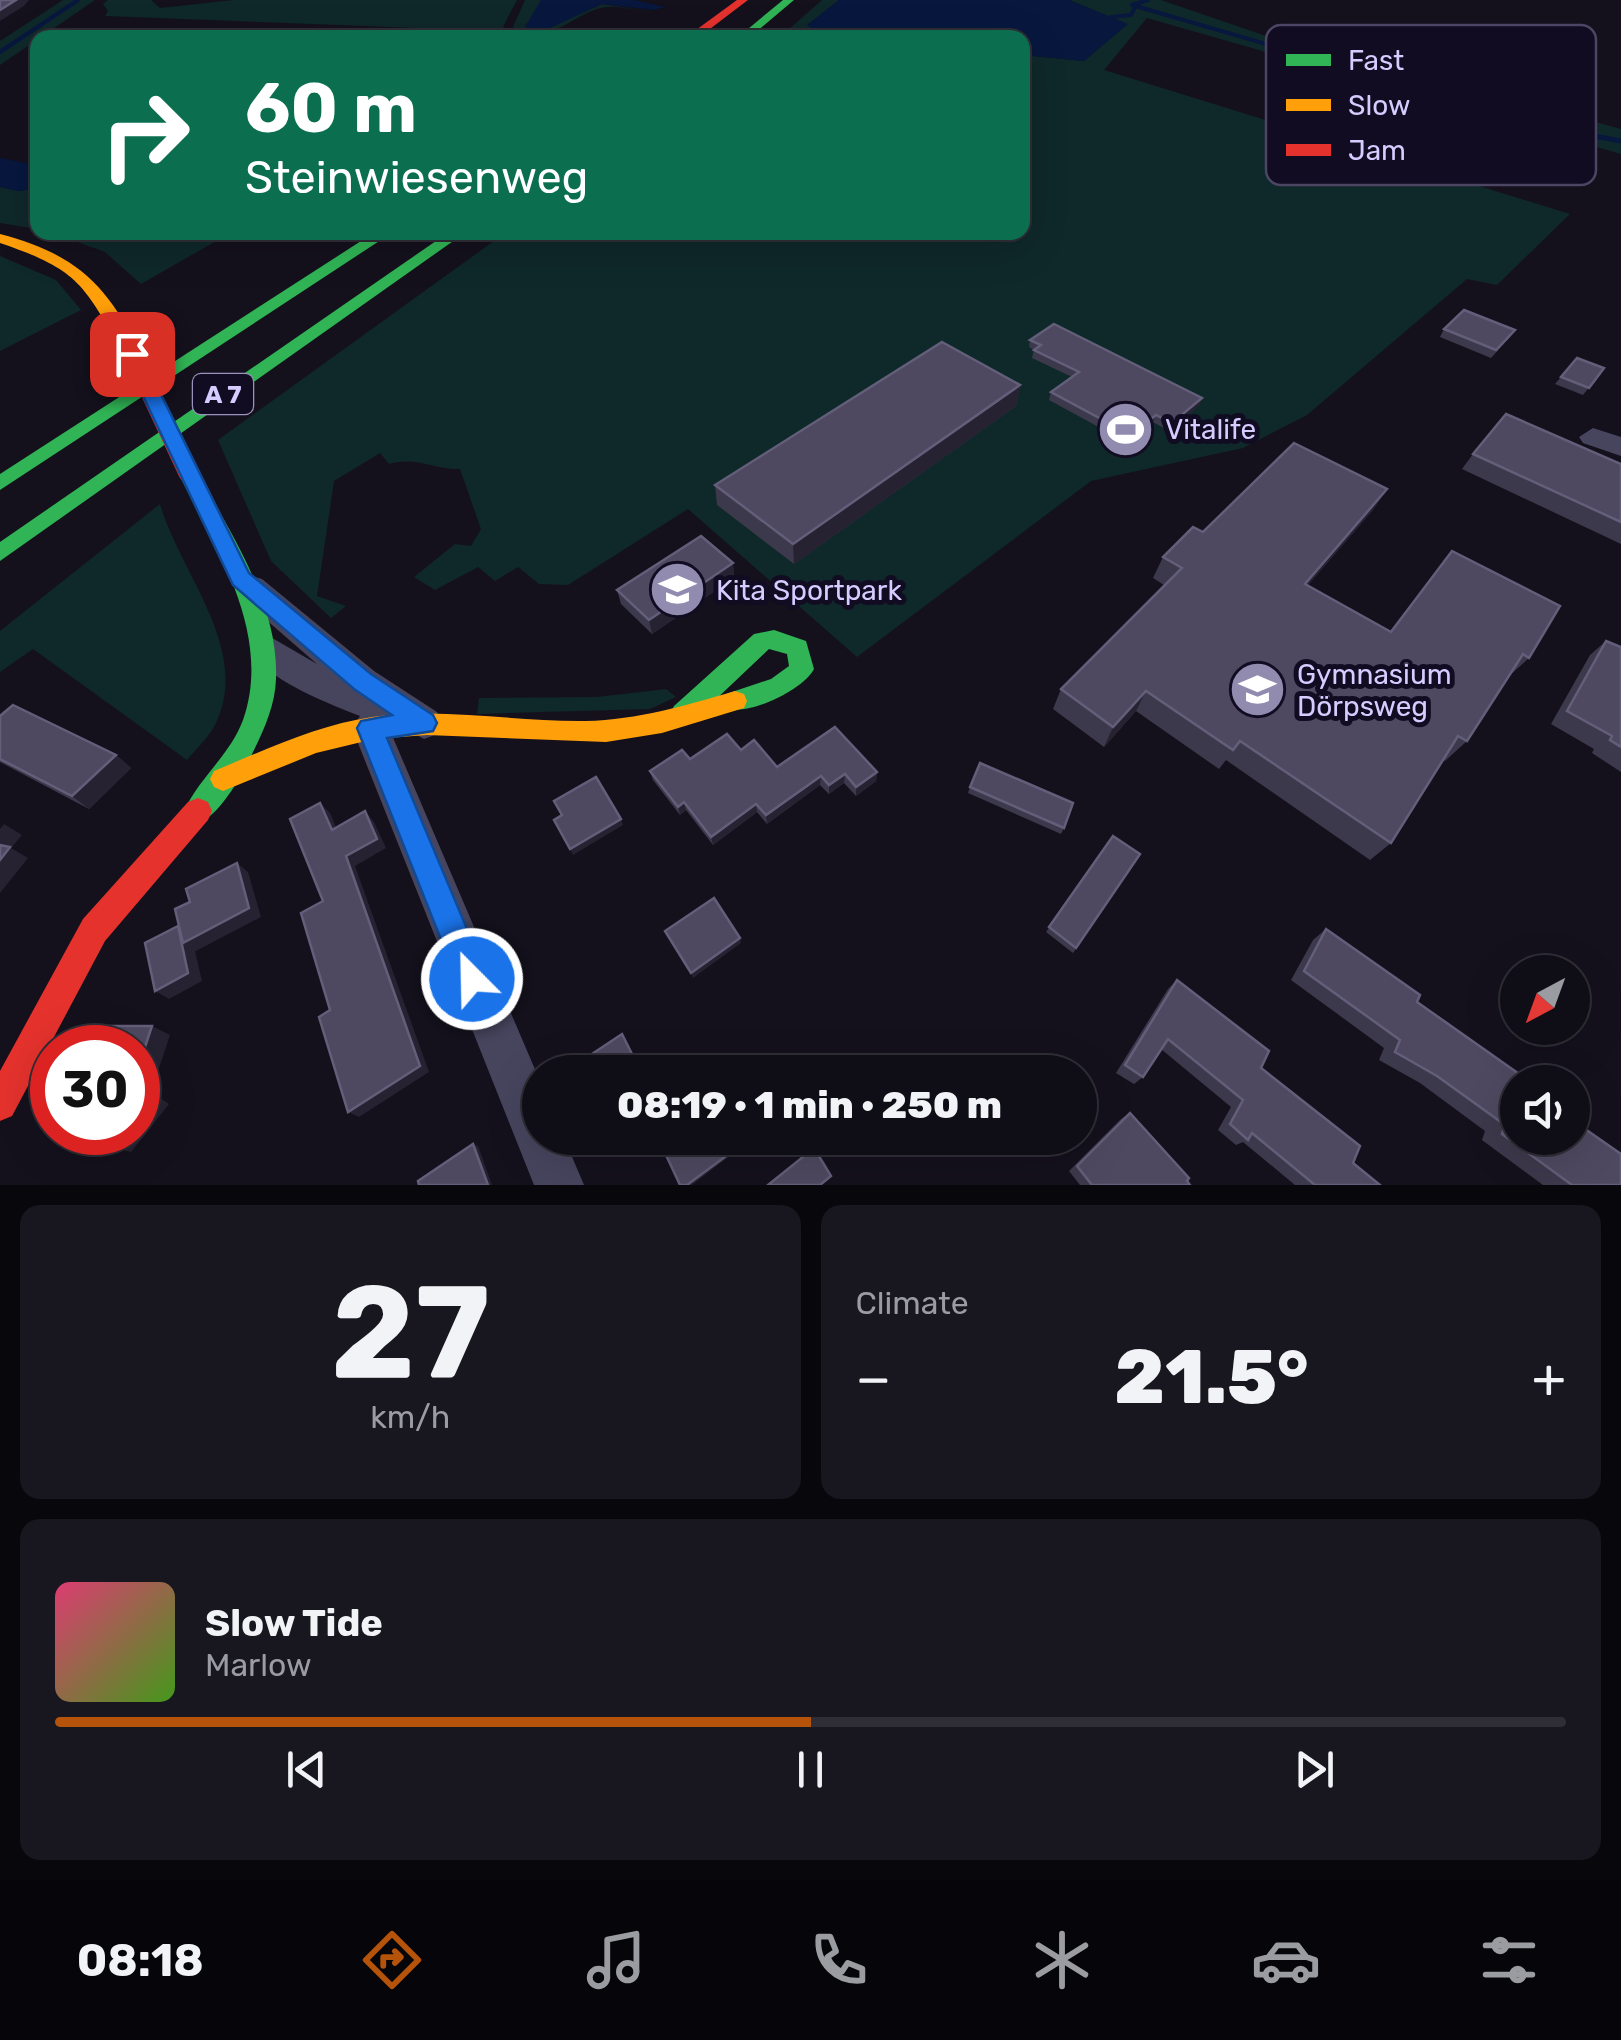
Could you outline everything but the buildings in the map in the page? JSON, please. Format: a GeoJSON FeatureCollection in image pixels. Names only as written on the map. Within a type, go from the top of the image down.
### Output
{"type":"FeatureCollection","features":[{"type":"Feature","properties":{"kind":"main road"},"geometry":{"type":"LineString","coordinates":[[701,30],[744,0]]}},
{"type":"Feature","properties":{"kind":"main road"},"geometry":{"type":"LineString","coordinates":[[752,30],[790,0]]}},
{"type":"Feature","properties":{"kind":"main road"},"geometry":{"type":"LineString","coordinates":[[0,238],[52,254],[94,280],[110,304],[240,579],[266,650],[258,716],[224,780],[95,928],[54,996],[0,1104]]}},
{"type":"Feature","properties":{"kind":"main road","name":"A 7"},"geometry":{"type":"LineString","coordinates":[[0,482],[374,240]]}},
{"type":"Feature","properties":{"kind":"main road","name":"A 7"},"geometry":{"type":"LineString","coordinates":[[0,552],[448,240]]}},
{"type":"Feature","properties":{"kind":"main road"},"geometry":{"type":"LineString","coordinates":[[224,780],[327,739],[370,728],[424,723],[576,732],[638,725],[683,714],[786,684],[802,670],[798,648],[774,638],[762,641],[683,714]]}},
{"type":"Feature","properties":{"kind":"street"},"geometry":{"type":"LineString","coordinates":[[1593,437],[1621,447]]}},
{"type":"Feature","properties":{"kind":"street"},"geometry":{"type":"LineString","coordinates":[[240,579],[362,682],[424,723]]}},
{"type":"Feature","properties":{"kind":"street"},"geometry":{"type":"LineString","coordinates":[[266,650],[351,700],[424,723]]}},
{"type":"Feature","properties":{"kind":"street"},"geometry":{"type":"LineString","coordinates":[[370,728],[559,1185]]}},
{"type":"Feature","properties":{"kind":"green space"},"geometry":{"type":"Polygon","coordinates":[[[63,0],[95,0],[51,30],[30,30],[30,44],[0,65],[0,41],[63,0]]]}},
{"type":"Feature","properties":{"kind":"green space"},"geometry":{"type":"Polygon","coordinates":[[[108,0],[151,0],[160,8],[234,0],[517,0],[503,27],[509,30],[105,16],[108,11],[103,4],[108,0]]]}},
{"type":"Feature","properties":{"kind":"green space"},"geometry":{"type":"Polygon","coordinates":[[[525,0],[541,0],[533,20],[525,25],[543,30],[513,27],[525,0]]]}},
{"type":"Feature","properties":{"kind":"green space"},"geometry":{"type":"Polygon","coordinates":[[[822,0],[839,0],[808,25],[815,30],[788,30],[822,0]]]}},
{"type":"Feature","properties":{"kind":"green space"},"geometry":{"type":"Polygon","coordinates":[[[1069,0],[1161,0],[1266,36],[1266,52],[1147,18],[1104,70],[1266,120],[1266,185],[1476,185],[1570,214],[1497,285],[1467,279],[1307,415],[1243,448],[1091,481],[857,657],[688,509],[568,585],[539,584],[518,567],[495,581],[478,567],[435,590],[414,577],[455,544],[471,546],[481,529],[460,469],[417,462],[389,464],[380,453],[334,481],[317,596],[346,606],[331,618],[271,561],[218,440],[495,240],[1030,240],[1030,56],[1084,61],[1127,24],[1069,0]]]}},
{"type":"Feature","properties":{"kind":"green space"},"geometry":{"type":"Polygon","coordinates":[[[602,4],[654,12],[619,7],[596,9],[553,30],[543,30],[602,4]]]}},
{"type":"Feature","properties":{"kind":"green space"},"geometry":{"type":"Polygon","coordinates":[[[1596,122],[1621,129],[1621,154],[1596,147],[1596,122]]]}},
{"type":"Feature","properties":{"kind":"green space"},"geometry":{"type":"Polygon","coordinates":[[[0,187],[30,189],[30,228],[0,223],[0,187]]]}},
{"type":"Feature","properties":{"kind":"green space"},"geometry":{"type":"Polygon","coordinates":[[[72,240],[218,240],[141,284],[105,252],[72,240]]]}},
{"type":"Feature","properties":{"kind":"green space"},"geometry":{"type":"Polygon","coordinates":[[[0,256],[56,280],[81,310],[0,351],[0,256]]]}},
{"type":"Feature","properties":{"kind":"green space"},"geometry":{"type":"Polygon","coordinates":[[[160,504],[209,612],[225,667],[224,695],[216,723],[187,760],[33,649],[0,672],[0,631],[160,504]]]}},
{"type":"Feature","properties":{"kind":"green space"},"geometry":{"type":"Polygon","coordinates":[[[666,689],[676,697],[650,709],[477,714],[479,698],[597,697],[666,689]]]}},
{"type":"Feature","properties":{"kind":"water"},"geometry":{"type":"Polygon","coordinates":[[[541,0],[634,0],[666,7],[654,10],[602,4],[545,30],[525,27],[541,0]]]}},
{"type":"Feature","properties":{"kind":"water"},"geometry":{"type":"Polygon","coordinates":[[[839,0],[1069,0],[1128,24],[1084,61],[1030,56],[1030,30],[818,30],[807,25],[839,0]]]}},
{"type":"Feature","properties":{"kind":"water"},"geometry":{"type":"Polygon","coordinates":[[[0,158],[30,164],[30,189],[0,187],[0,158]]]}},
{"type":"Feature","properties":{"kind":"waterway"},"geometry":{"type":"LineString","coordinates":[[33,30],[78,0]]}},
{"type":"Feature","properties":{"kind":"waterway"},"geometry":{"type":"LineString","coordinates":[[1148,0],[1132,5],[1266,44]]}},
{"type":"Feature","properties":{"kind":"waterway"},"geometry":{"type":"LineString","coordinates":[[1111,17],[1131,15],[1135,7]]}},
{"type":"Feature","properties":{"kind":"waterway"},"geometry":{"type":"LineString","coordinates":[[0,52],[30,32]]}},
{"type":"Feature","properties":{"kind":"waterway"},"geometry":{"type":"LineString","coordinates":[[1596,136],[1621,141]]}},
{"type":"Feature","properties":{"kind":"traffic: fast"},"geometry":{"type":"LineString","coordinates":[[752,30],[789,0]]}},
{"type":"Feature","properties":{"kind":"traffic: fast"},"geometry":{"type":"LineString","coordinates":[[0,483],[374,240]]}},
{"type":"Feature","properties":{"kind":"traffic: fast"},"geometry":{"type":"LineString","coordinates":[[0,553],[448,240]]}},
{"type":"Feature","properties":{"kind":"traffic: fast"},"geometry":{"type":"LineString","coordinates":[[188,473],[252,603],[262,642],[264,681],[255,721],[234,764],[198,811]]}},
{"type":"Feature","properties":{"kind":"traffic: fast"},"geometry":{"type":"LineString","coordinates":[[683,714],[762,641],[774,639],[798,648],[802,669],[795,676],[772,690],[735,701]]}},
{"type":"Feature","properties":{"kind":"traffic: slow"},"geometry":{"type":"LineString","coordinates":[[0,238],[48,256],[82,277],[108,308],[132,354]]}},
{"type":"Feature","properties":{"kind":"traffic: slow"},"geometry":{"type":"LineString","coordinates":[[223,779],[354,731],[401,725],[606,731],[662,722],[735,701]]}},
{"type":"Feature","properties":{"kind":"traffic: jam"},"geometry":{"type":"LineString","coordinates":[[701,30],[743,0]]}},
{"type":"Feature","properties":{"kind":"traffic: jam"},"geometry":{"type":"LineString","coordinates":[[132,354],[188,473]]}},
{"type":"Feature","properties":{"kind":"traffic: jam"},"geometry":{"type":"LineString","coordinates":[[0,1104],[94,930],[198,811]]}},
{"type":"Feature","properties":{"kind":"place","name":"Vitalife"},"geometry":{"type":"Point","coordinates":[1126,429]}},
{"type":"Feature","properties":{"kind":"place","name":"Kita Sportpark"},"geometry":{"type":"Point","coordinates":[677,590]}},
{"type":"Feature","properties":{"kind":"place","name":"Gymnasium Dörpsweg"},"geometry":{"type":"Point","coordinates":[1258,690]}},
{"type":"Feature","properties":{"kind":"route"},"geometry":{"type":"LineString","coordinates":[[132,354],[240,579],[362,682],[424,723],[370,728],[472,979]]}}]}
